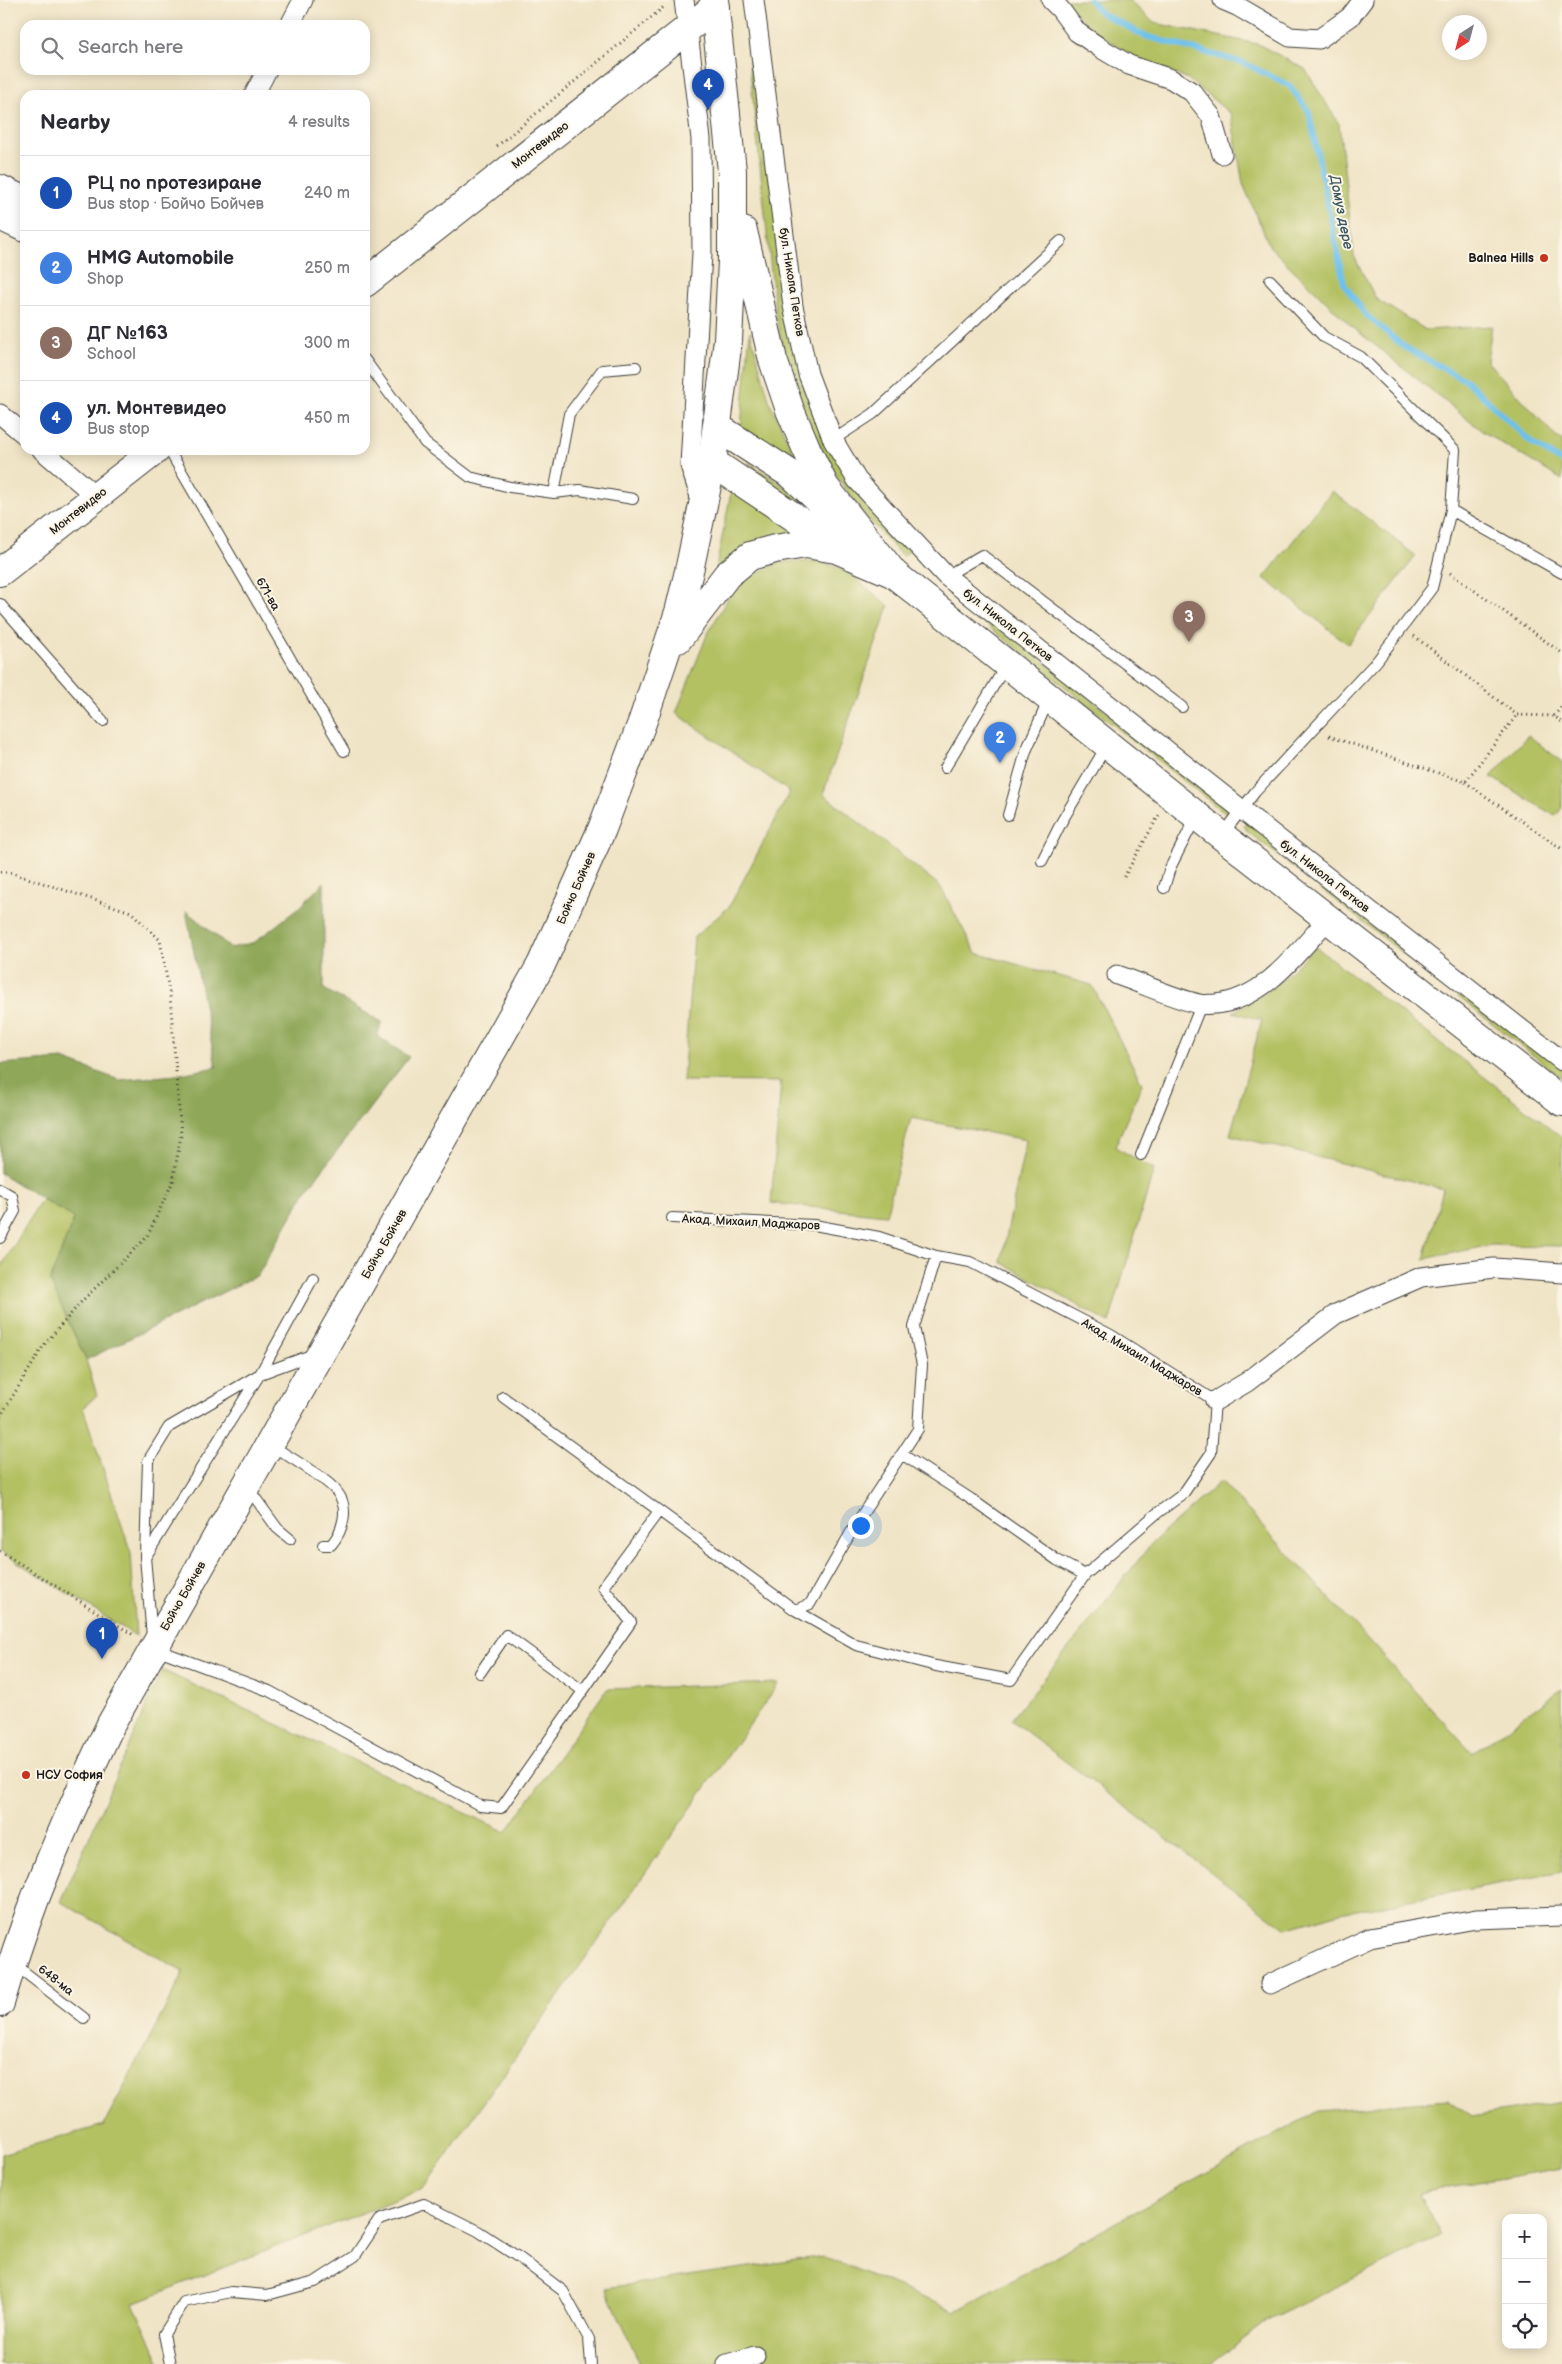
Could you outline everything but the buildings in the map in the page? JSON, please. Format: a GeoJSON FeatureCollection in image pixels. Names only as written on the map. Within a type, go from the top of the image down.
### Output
{"type":"FeatureCollection","features":[{"type":"Feature","properties":{"kind":"main road","name":"Монтевидео"},"geometry":{"type":"LineString","coordinates":[[370,279],[688,28],[715,3]]}},
{"type":"Feature","properties":{"kind":"main road"},"geometry":{"type":"LineString","coordinates":[[715,3],[732,171],[747,251],[773,360],[790,410],[825,486],[894,574]]}},
{"type":"Feature","properties":{"kind":"main road"},"geometry":{"type":"LineString","coordinates":[[732,171],[732,260],[728,340],[712,462],[803,523],[894,574]]}},
{"type":"Feature","properties":{"kind":"main road"},"geometry":{"type":"LineString","coordinates":[[0,189],[20,199]]}},
{"type":"Feature","properties":{"kind":"main road"},"geometry":{"type":"LineString","coordinates":[[0,216],[20,226]]}},
{"type":"Feature","properties":{"kind":"main road"},"geometry":{"type":"LineString","coordinates":[[717,427],[792,475],[894,574],[1196,816],[1562,1102]]}},
{"type":"Feature","properties":{"kind":"main road","name":"Монтевидео"},"geometry":{"type":"LineString","coordinates":[[0,572],[150,455]]}},
{"type":"Feature","properties":{"kind":"main road","name":"Бойчо Бойчев"},"geometry":{"type":"LineString","coordinates":[[0,2003],[12,1962],[67,1816],[111,1724],[542,965],[602,829],[665,657],[679,612],[712,462]]}},
{"type":"Feature","properties":{"kind":"main road"},"geometry":{"type":"LineString","coordinates":[[665,657],[709,596],[727,575],[750,556],[775,549],[806,544],[836,549],[894,574]]}},
{"type":"Feature","properties":{"kind":"street"},"geometry":{"type":"LineString","coordinates":[[293,20],[303,0]]}},
{"type":"Feature","properties":{"kind":"street","name":"бул. Никола Петков"},"geometry":{"type":"LineString","coordinates":[[754,0],[793,306],[808,374],[833,440],[857,480],[946,576],[1562,1061]]}},
{"type":"Feature","properties":{"kind":"street"},"geometry":{"type":"LineString","coordinates":[[1051,0],[1077,32],[1102,49],[1129,65],[1171,78],[1192,92],[1211,116],[1222,154]]}},
{"type":"Feature","properties":{"kind":"street"},"geometry":{"type":"LineString","coordinates":[[1223,0],[1237,6],[1290,37],[1319,39],[1350,17],[1363,0]]}},
{"type":"Feature","properties":{"kind":"street"},"geometry":{"type":"LineString","coordinates":[[675,2],[688,28],[701,139],[702,243],[690,465],[703,506]]}},
{"type":"Feature","properties":{"kind":"street"},"geometry":{"type":"LineString","coordinates":[[257,90],[264,75]]}},
{"type":"Feature","properties":{"kind":"street"},"geometry":{"type":"LineString","coordinates":[[0,414],[20,431]]}},
{"type":"Feature","properties":{"kind":"street"},"geometry":{"type":"LineString","coordinates":[[48,455],[97,497]]}},
{"type":"Feature","properties":{"kind":"street"},"geometry":{"type":"LineString","coordinates":[[1117,974],[1201,1005],[1223,1003],[1240,998],[1259,988],[1281,970],[1328,919]]}},
{"type":"Feature","properties":{"kind":"street","name":"Акад. Михаил Маджаров"},"geometry":{"type":"LineString","coordinates":[[1215,1401],[1247,1382],[1336,1314],[1421,1277],[1494,1268],[1562,1273]]}},
{"type":"Feature","properties":{"kind":"street"},"geometry":{"type":"LineString","coordinates":[[1270,1984],[1370,1938],[1476,1919],[1562,1916]]}},
{"type":"Feature","properties":{"kind":"street"},"geometry":{"type":"LineString","coordinates":[[727,2364],[755,2356]]}},
{"type":"Feature","properties":{"kind":"lane"},"geometry":{"type":"LineString","coordinates":[[833,440],[873,414],[1061,240]]}},
{"type":"Feature","properties":{"kind":"lane"},"geometry":{"type":"LineString","coordinates":[[1222,836],[1255,792],[1377,661],[1432,588],[1451,510],[1455,450],[1361,357],[1324,338],[1270,280]]}},
{"type":"Feature","properties":{"kind":"lane"},"geometry":{"type":"LineString","coordinates":[[370,367],[424,443],[470,477],[510,487],[554,493],[580,490],[633,499]]}},
{"type":"Feature","properties":{"kind":"lane"},"geometry":{"type":"LineString","coordinates":[[554,493],[569,414],[602,370],[636,367]]}},
{"type":"Feature","properties":{"kind":"lane","name":"671-ва"},"geometry":{"type":"LineString","coordinates":[[172,455],[344,751]]}},
{"type":"Feature","properties":{"kind":"lane"},"geometry":{"type":"LineString","coordinates":[[1451,510],[1562,573]]}},
{"type":"Feature","properties":{"kind":"lane"},"geometry":{"type":"LineString","coordinates":[[946,576],[982,555],[1182,707]]}},
{"type":"Feature","properties":{"kind":"lane"},"geometry":{"type":"LineString","coordinates":[[0,604],[103,721]]}},
{"type":"Feature","properties":{"kind":"lane"},"geometry":{"type":"LineString","coordinates":[[945,768],[1007,664]]}},
{"type":"Feature","properties":{"kind":"lane"},"geometry":{"type":"LineString","coordinates":[[1008,815],[1026,751],[1049,698]]}},
{"type":"Feature","properties":{"kind":"lane"},"geometry":{"type":"LineString","coordinates":[[1042,860],[1062,820],[1108,745]]}},
{"type":"Feature","properties":{"kind":"lane"},"geometry":{"type":"LineString","coordinates":[[1164,888],[1170,868],[1196,816]]}},
{"type":"Feature","properties":{"kind":"lane"},"geometry":{"type":"LineString","coordinates":[[1141,1155],[1201,1005]]}},
{"type":"Feature","properties":{"kind":"lane"},"geometry":{"type":"LineString","coordinates":[[0,1189],[12,1196],[15,1212],[0,1238]]}},
{"type":"Feature","properties":{"kind":"lane","name":"Акад. Михаил Маджаров"},"geometry":{"type":"LineString","coordinates":[[672,1218],[814,1225],[879,1237],[936,1256],[970,1262],[1111,1335],[1215,1401]]}},
{"type":"Feature","properties":{"kind":"lane"},"geometry":{"type":"LineString","coordinates":[[795,1610],[810,1604],[854,1527],[903,1455],[918,1429],[922,1366],[914,1327],[936,1256]]}},
{"type":"Feature","properties":{"kind":"lane"},"geometry":{"type":"LineString","coordinates":[[145,1558],[260,1374],[313,1278]]}},
{"type":"Feature","properties":{"kind":"lane"},"geometry":{"type":"LineString","coordinates":[[323,1350],[260,1374],[169,1427],[148,1461],[145,1558],[153,1648],[269,1691],[481,1806],[501,1808],[632,1622],[603,1587],[659,1511]]}},
{"type":"Feature","properties":{"kind":"lane"},"geometry":{"type":"LineString","coordinates":[[503,1397],[795,1610],[856,1645],[936,1666],[1011,1680],[1085,1575],[1156,1514],[1183,1494],[1211,1453],[1215,1401]]}},
{"type":"Feature","properties":{"kind":"lane"},"geometry":{"type":"LineString","coordinates":[[270,1444],[338,1492],[345,1514],[337,1537],[331,1545],[323,1545]]}},
{"type":"Feature","properties":{"kind":"lane"},"geometry":{"type":"LineString","coordinates":[[903,1455],[971,1499],[1057,1560],[1085,1575]]}},
{"type":"Feature","properties":{"kind":"lane"},"geometry":{"type":"LineString","coordinates":[[246,1485],[276,1528],[290,1539]]}},
{"type":"Feature","properties":{"kind":"lane"},"geometry":{"type":"LineString","coordinates":[[480,1673],[506,1635],[583,1691]]}},
{"type":"Feature","properties":{"kind":"lane","name":"648-ма"},"geometry":{"type":"LineString","coordinates":[[12,1962],[84,2018]]}},
{"type":"Feature","properties":{"kind":"lane"},"geometry":{"type":"LineString","coordinates":[[170,2364],[164,2334],[184,2302],[231,2292],[267,2295],[315,2282],[355,2256],[379,2220],[424,2204],[478,2231],[521,2259],[563,2291],[590,2339],[591,2364]]}},
{"type":"Feature","properties":{"kind":"path"},"geometry":{"type":"LineString","coordinates":[[493,148],[675,2]]}},
{"type":"Feature","properties":{"kind":"path"},"geometry":{"type":"LineString","coordinates":[[1437,564],[1562,653]]}},
{"type":"Feature","properties":{"kind":"path"},"geometry":{"type":"LineString","coordinates":[[1402,627],[1517,715],[1554,716],[1562,722]]}},
{"type":"Feature","properties":{"kind":"path"},"geometry":{"type":"LineString","coordinates":[[1554,716],[1562,706]]}},
{"type":"Feature","properties":{"kind":"path"},"geometry":{"type":"LineString","coordinates":[[1465,782],[1517,715]]}},
{"type":"Feature","properties":{"kind":"path"},"geometry":{"type":"LineString","coordinates":[[1312,730],[1465,782],[1562,850]]}},
{"type":"Feature","properties":{"kind":"path"},"geometry":{"type":"LineString","coordinates":[[1124,877],[1171,796]]}},
{"type":"Feature","properties":{"kind":"path"},"geometry":{"type":"LineString","coordinates":[[0,872],[9,872],[131,912],[160,940],[170,996],[181,1135],[173,1181],[147,1237],[82,1301],[44,1345],[0,1417]]}},
{"type":"Feature","properties":{"kind":"path"},"geometry":{"type":"LineString","coordinates":[[0,1551],[153,1648]]}},
{"type":"Feature","properties":{"kind":"green space"},"geometry":{"type":"Polygon","coordinates":[[[1062,0],[1129,0],[1154,23],[1258,44],[1305,69],[1339,124],[1354,256],[1376,299],[1426,330],[1492,326],[1487,361],[1556,437],[1562,440],[1562,480],[1482,431],[1350,325],[1270,247],[1243,184],[1231,114],[1188,79],[1139,60],[1097,33],[1062,0]]]}},
{"type":"Feature","properties":{"kind":"green space"},"geometry":{"type":"Polygon","coordinates":[[[757,60],[813,404],[907,542],[908,552],[903,557],[862,511],[831,466],[806,416],[787,363],[775,309],[749,61],[757,60]]]}},
{"type":"Feature","properties":{"kind":"green space"},"geometry":{"type":"Polygon","coordinates":[[[750,331],[770,403],[802,470],[741,427],[750,331]]]}},
{"type":"Feature","properties":{"kind":"green space"},"geometry":{"type":"Polygon","coordinates":[[[748,462],[818,509],[817,518],[769,488],[753,472],[748,462]]]}},
{"type":"Feature","properties":{"kind":"green space"},"geometry":{"type":"Polygon","coordinates":[[[732,487],[808,535],[715,573],[732,487]]]}},
{"type":"Feature","properties":{"kind":"green space"},"geometry":{"type":"Polygon","coordinates":[[[1332,491],[1416,556],[1348,644],[1264,578],[1332,491]]]}},
{"type":"Feature","properties":{"kind":"green space"},"geometry":{"type":"Polygon","coordinates":[[[821,561],[849,573],[889,606],[823,794],[940,886],[976,953],[1092,985],[1142,1084],[1115,1147],[1154,1169],[1109,1323],[1001,1262],[1026,1140],[911,1118],[886,1215],[771,1203],[781,1082],[683,1081],[694,937],[729,907],[790,792],[676,713],[707,635],[732,591],[755,574],[782,562],[821,561]]]}},
{"type":"Feature","properties":{"kind":"green space"},"geometry":{"type":"Polygon","coordinates":[[[950,587],[1232,812],[1229,813],[1221,810],[954,599],[950,587]]]}},
{"type":"Feature","properties":{"kind":"green space"},"geometry":{"type":"Polygon","coordinates":[[[1528,735],[1562,762],[1562,808],[1555,816],[1491,777],[1528,735]]]}},
{"type":"Feature","properties":{"kind":"green space"},"geometry":{"type":"Polygon","coordinates":[[[1248,821],[1562,1066],[1562,1078],[1247,831],[1244,825],[1248,821]]]}},
{"type":"Feature","properties":{"kind":"green space"},"geometry":{"type":"Polygon","coordinates":[[[324,882],[324,989],[382,1022],[377,1036],[409,1057],[306,1191],[258,1275],[86,1360],[50,1281],[74,1218],[0,1173],[0,1064],[63,1059],[119,1080],[176,1075],[216,1067],[186,911],[231,948],[255,942],[296,910],[324,882]]]}},
{"type":"Feature","properties":{"kind":"green space"},"geometry":{"type":"Polygon","coordinates":[[[1316,947],[1562,1137],[1562,1246],[1491,1245],[1424,1259],[1443,1189],[1230,1135],[1262,1020],[1233,1012],[1273,988],[1316,947]]]}},
{"type":"Feature","properties":{"kind":"green space"},"geometry":{"type":"Polygon","coordinates":[[[42,1199],[75,1218],[50,1281],[86,1360],[97,1395],[83,1408],[131,1553],[136,1636],[0,1551],[0,1269],[42,1199]]]}},
{"type":"Feature","properties":{"kind":"green space"},"geometry":{"type":"Polygon","coordinates":[[[1221,1481],[1473,1753],[1562,1689],[1562,1872],[1340,1913],[1286,1929],[1011,1720],[1152,1543],[1221,1481]]]}},
{"type":"Feature","properties":{"kind":"green space"},"geometry":{"type":"Polygon","coordinates":[[[162,1670],[506,1832],[607,1689],[779,1683],[423,2189],[133,2303],[161,2364],[0,2364],[1,2154],[104,2125],[184,1972],[61,1902],[162,1670]]]}},
{"type":"Feature","properties":{"kind":"green space"},"geometry":{"type":"Polygon","coordinates":[[[1448,2100],[1472,2117],[1562,2101],[1562,2168],[1419,2192],[1440,2236],[1267,2321],[1210,2364],[640,2364],[606,2288],[824,2256],[956,2311],[1318,2111],[1448,2100]]]}},
{"type":"Feature","properties":{"kind":"waterway","name":"Домуз дере"},"geometry":{"type":"LineString","coordinates":[[1090,0],[1101,13],[1145,36],[1244,63],[1290,86],[1309,112],[1344,284],[1365,314],[1404,347],[1467,381],[1532,443],[1562,462]]}},
{"type":"Feature","properties":{"kind":"place","name":"ул. Монтевидео"},"geometry":{"type":"Point","coordinates":[708,110]}},
{"type":"Feature","properties":{"kind":"place","name":"Balnea Hills"},"geometry":{"type":"Point","coordinates":[1544,258]}},
{"type":"Feature","properties":{"kind":"place","name":"ДГ №163"},"geometry":{"type":"Point","coordinates":[1189,642]}},
{"type":"Feature","properties":{"kind":"place","name":"HMG Automobile"},"geometry":{"type":"Point","coordinates":[1000,763]}},
{"type":"Feature","properties":{"kind":"place","name":"РЦ по протезиране"},"geometry":{"type":"Point","coordinates":[102,1659]}},
{"type":"Feature","properties":{"kind":"place","name":"НСУ София"},"geometry":{"type":"Point","coordinates":[26,1775]}}]}
